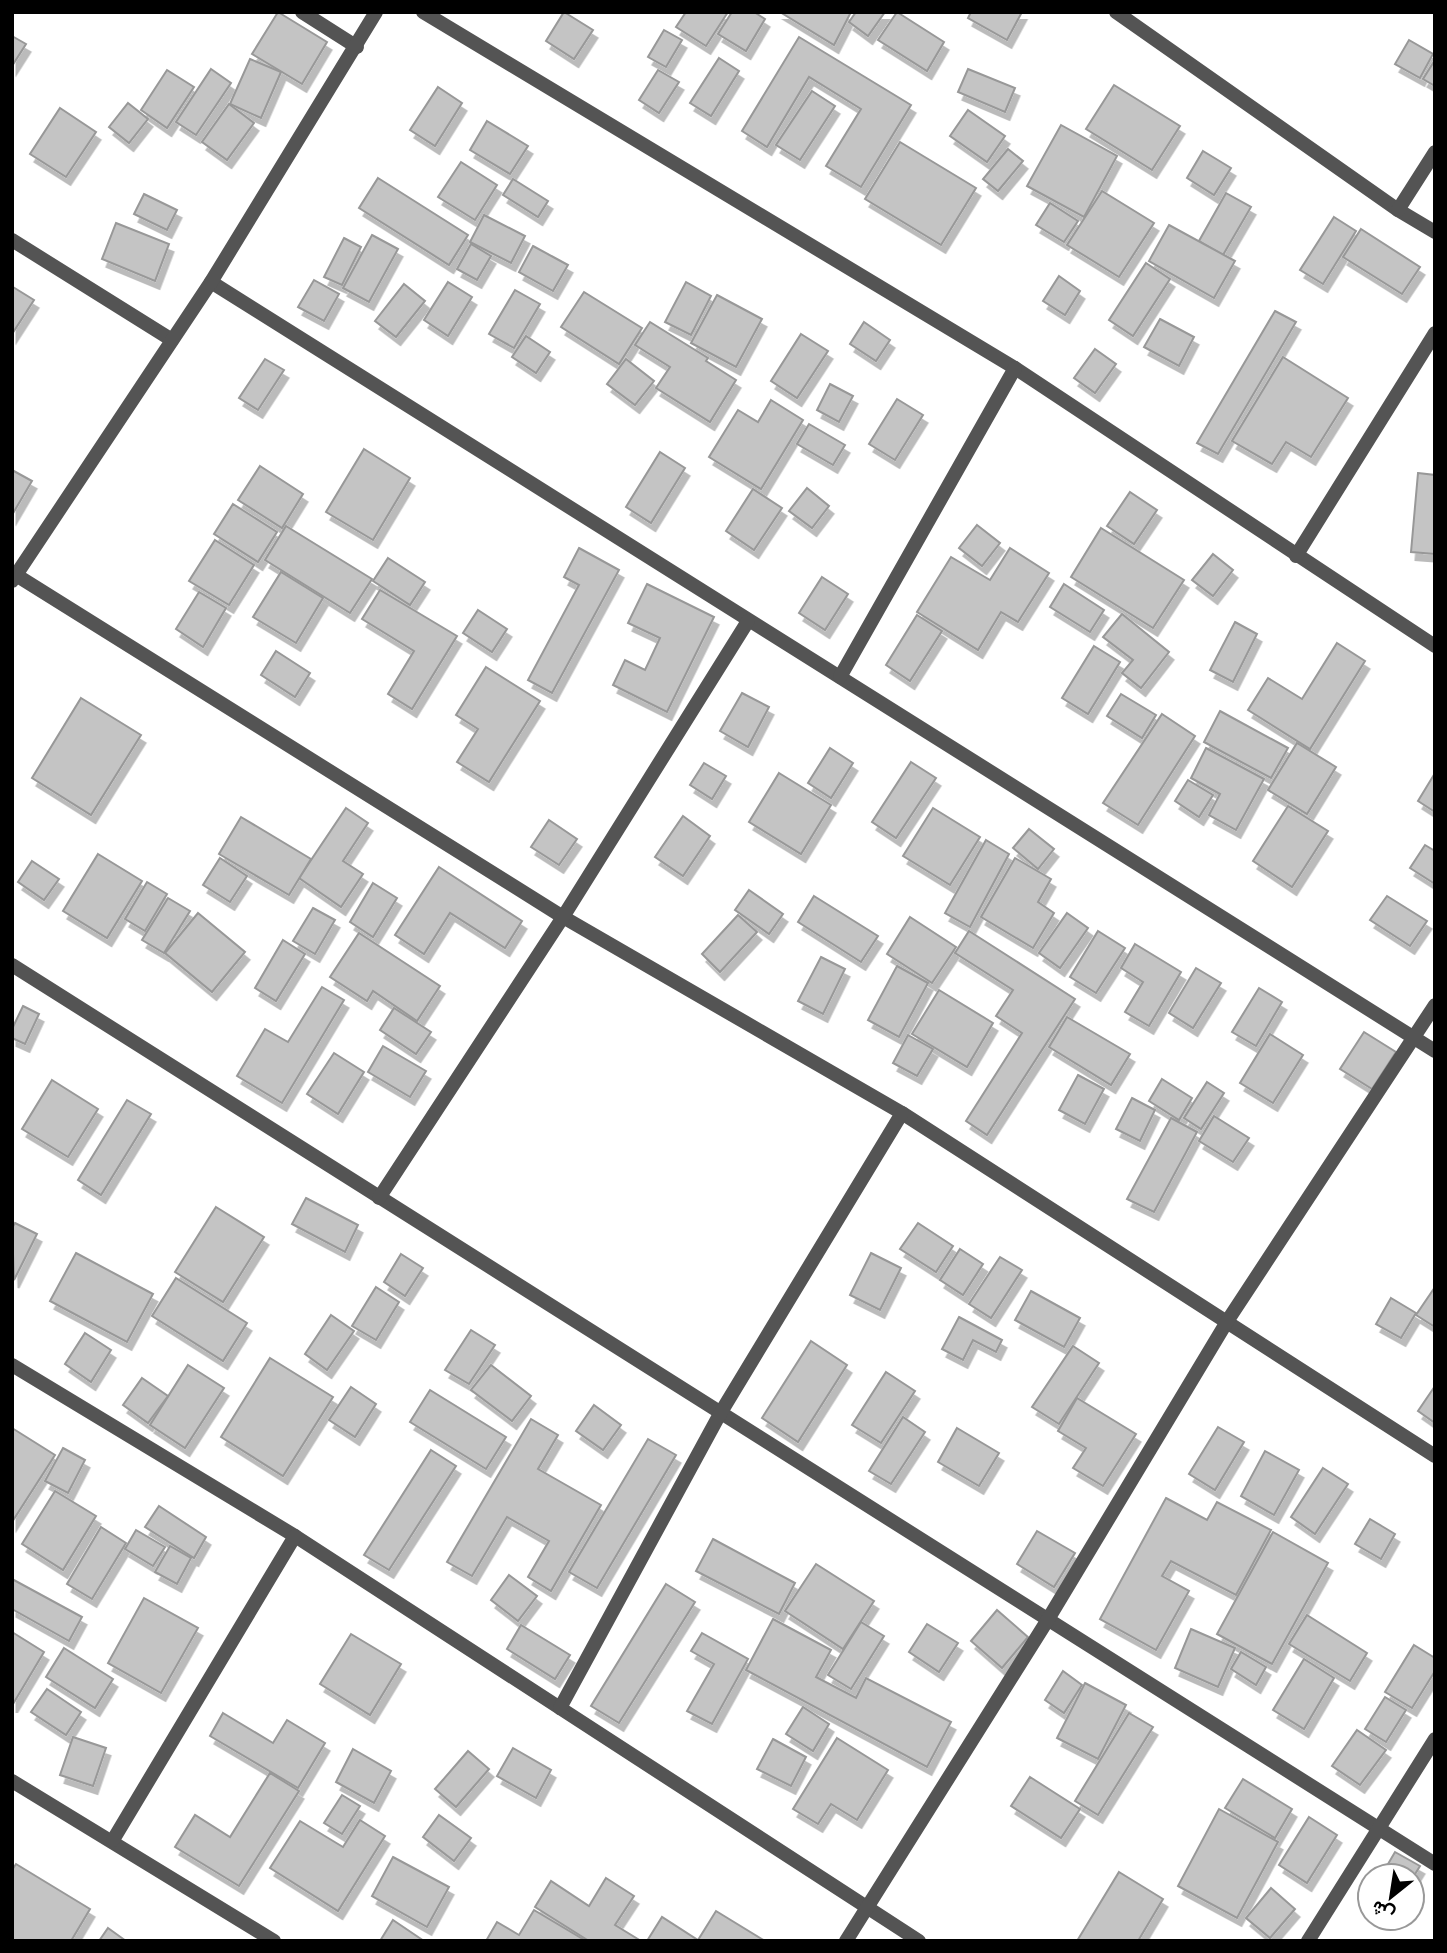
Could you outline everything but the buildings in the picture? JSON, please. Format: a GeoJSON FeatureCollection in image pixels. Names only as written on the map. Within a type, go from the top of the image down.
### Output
{"type":"FeatureCollection","features":[{"type":"Feature","properties":{"kind":"street"},"geometry":{"type":"LineString","coordinates":[[302,12],[357,47]]}},
{"type":"Feature","properties":{"kind":"street"},"geometry":{"type":"LineString","coordinates":[[376,12],[211,282],[14,578],[563,917],[902,1113],[1228,1320],[1435,1456]]}},
{"type":"Feature","properties":{"kind":"street"},"geometry":{"type":"LineString","coordinates":[[423,12],[1015,368],[1435,646]]}},
{"type":"Feature","properties":{"kind":"street"},"geometry":{"type":"LineString","coordinates":[[1116,12],[1398,210],[1435,232]]}},
{"type":"Feature","properties":{"kind":"street"},"geometry":{"type":"LineString","coordinates":[[1398,210],[1435,152]]}},
{"type":"Feature","properties":{"kind":"street"},"geometry":{"type":"LineString","coordinates":[[12,240],[172,340]]}},
{"type":"Feature","properties":{"kind":"street"},"geometry":{"type":"LineString","coordinates":[[211,282],[1435,1051]]}},
{"type":"Feature","properties":{"kind":"street"},"geometry":{"type":"LineString","coordinates":[[1296,556],[1435,333]]}},
{"type":"Feature","properties":{"kind":"street"},"geometry":{"type":"LineString","coordinates":[[840,677],[1015,368]]}},
{"type":"Feature","properties":{"kind":"street"},"geometry":{"type":"LineString","coordinates":[[379,1198],[563,917],[748,621]]}},
{"type":"Feature","properties":{"kind":"street"},"geometry":{"type":"LineString","coordinates":[[12,965],[1435,1864]]}},
{"type":"Feature","properties":{"kind":"street"},"geometry":{"type":"LineString","coordinates":[[846,1941],[1047,1621],[1228,1320],[1435,1006]]}},
{"type":"Feature","properties":{"kind":"street"},"geometry":{"type":"LineString","coordinates":[[560,1708],[721,1412],[902,1113]]}},
{"type":"Feature","properties":{"kind":"street"},"geometry":{"type":"LineString","coordinates":[[12,1365],[295,1536],[919,1941]]}},
{"type":"Feature","properties":{"kind":"street"},"geometry":{"type":"LineString","coordinates":[[113,1840],[295,1536]]}},
{"type":"Feature","properties":{"kind":"street"},"geometry":{"type":"LineString","coordinates":[[1308,1941],[1435,1739]]}},
{"type":"Feature","properties":{"kind":"street"},"geometry":{"type":"LineString","coordinates":[[12,1781],[113,1840],[274,1941]]}}]}
